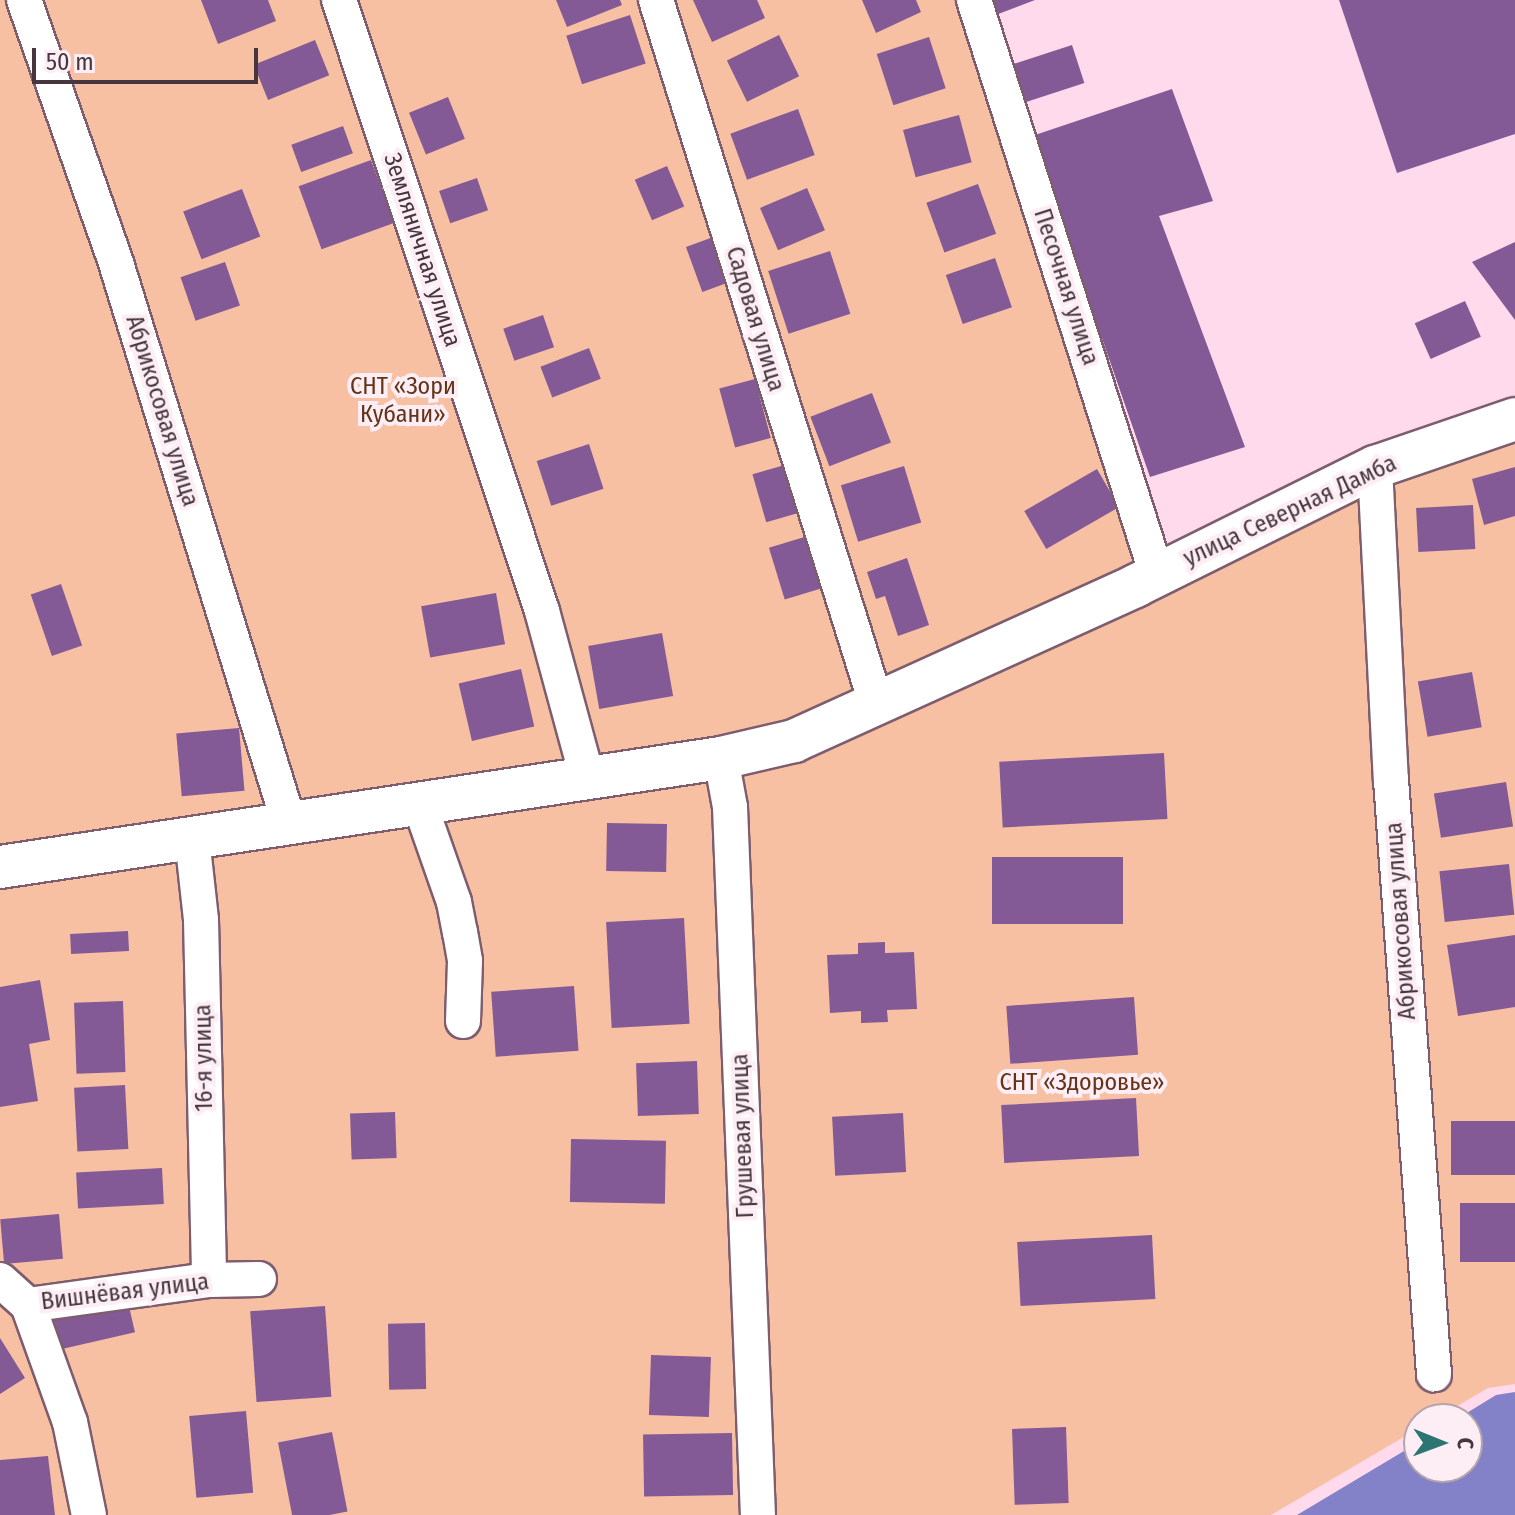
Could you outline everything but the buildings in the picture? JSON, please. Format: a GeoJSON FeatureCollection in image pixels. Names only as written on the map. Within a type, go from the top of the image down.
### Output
{"type":"FeatureCollection","features":[{"type":"Feature","properties":{"kind":"street","name":"Абрикосовая улица"},"geometry":{"type":"LineString","coordinates":[[24,0],[116,263],[290,826]]}},
{"type":"Feature","properties":{"kind":"street","name":"Земляничная улица"},"geometry":{"type":"LineString","coordinates":[[339,0],[542,611],[587,777]]}},
{"type":"Feature","properties":{"kind":"street","name":"Садовая улица"},"geometry":{"type":"LineString","coordinates":[[656,0],[876,703]]}},
{"type":"Feature","properties":{"kind":"street","name":"Песочная улица"},"geometry":{"type":"LineString","coordinates":[[974,0],[1157,575]]}},
{"type":"Feature","properties":{"kind":"street","name":"улица Северная Дамба"},"geometry":{"type":"LineString","coordinates":[[2,861],[290,826],[721,758],[794,741],[1157,575],[1375,467],[1515,419]]}},
{"type":"Feature","properties":{"kind":"street","name":"Абрикосовая улица"},"geometry":{"type":"LineString","coordinates":[[1375,467],[1392,795],[1434,1374]]}},
{"type":"Feature","properties":{"kind":"street","name":"Грушевая улица"},"geometry":{"type":"LineString","coordinates":[[721,758],[731,823],[758,1515]]}},
{"type":"Feature","properties":{"kind":"street"},"geometry":{"type":"LineString","coordinates":[[420,805],[454,902],[460,932],[465,961],[463,1021]]}},
{"type":"Feature","properties":{"kind":"street","name":"16-я улица"},"geometry":{"type":"LineString","coordinates":[[192,838],[201,920],[209,1280]]}},
{"type":"Feature","properties":{"kind":"street","name":"Вишнёвая улица"},"geometry":{"type":"LineString","coordinates":[[0,1280],[28,1305],[209,1280],[259,1279]]}},
{"type":"Feature","properties":{"kind":"street"},"geometry":{"type":"LineString","coordinates":[[28,1305],[70,1422],[89,1515]]}},
{"type":"Feature","properties":{"kind":"green space"},"geometry":{"type":"Polygon","coordinates":[[[0,0],[970,0],[1157,574],[1515,419],[1515,1384],[1488,1388],[1462,1403],[1403,1403],[1403,1437],[1271,1515],[0,1515],[0,0]]]}},
{"type":"Feature","properties":{"kind":"shaded area"},"geometry":{"type":"Polygon","coordinates":[[[1515,1392],[1515,1515],[1297,1515],[1403,1452],[1403,1483],[1483,1483],[1483,1403],[1496,1395],[1515,1392]]]}},
{"type":"Feature","properties":{"kind":"park label","name":"СНТ «Зори Кубани»"},"geometry":{"type":"Point","coordinates":[403,401]}},
{"type":"Feature","properties":{"kind":"park label","name":"СНТ «Здоровье»"},"geometry":{"type":"Point","coordinates":[1082,1083]}}]}
